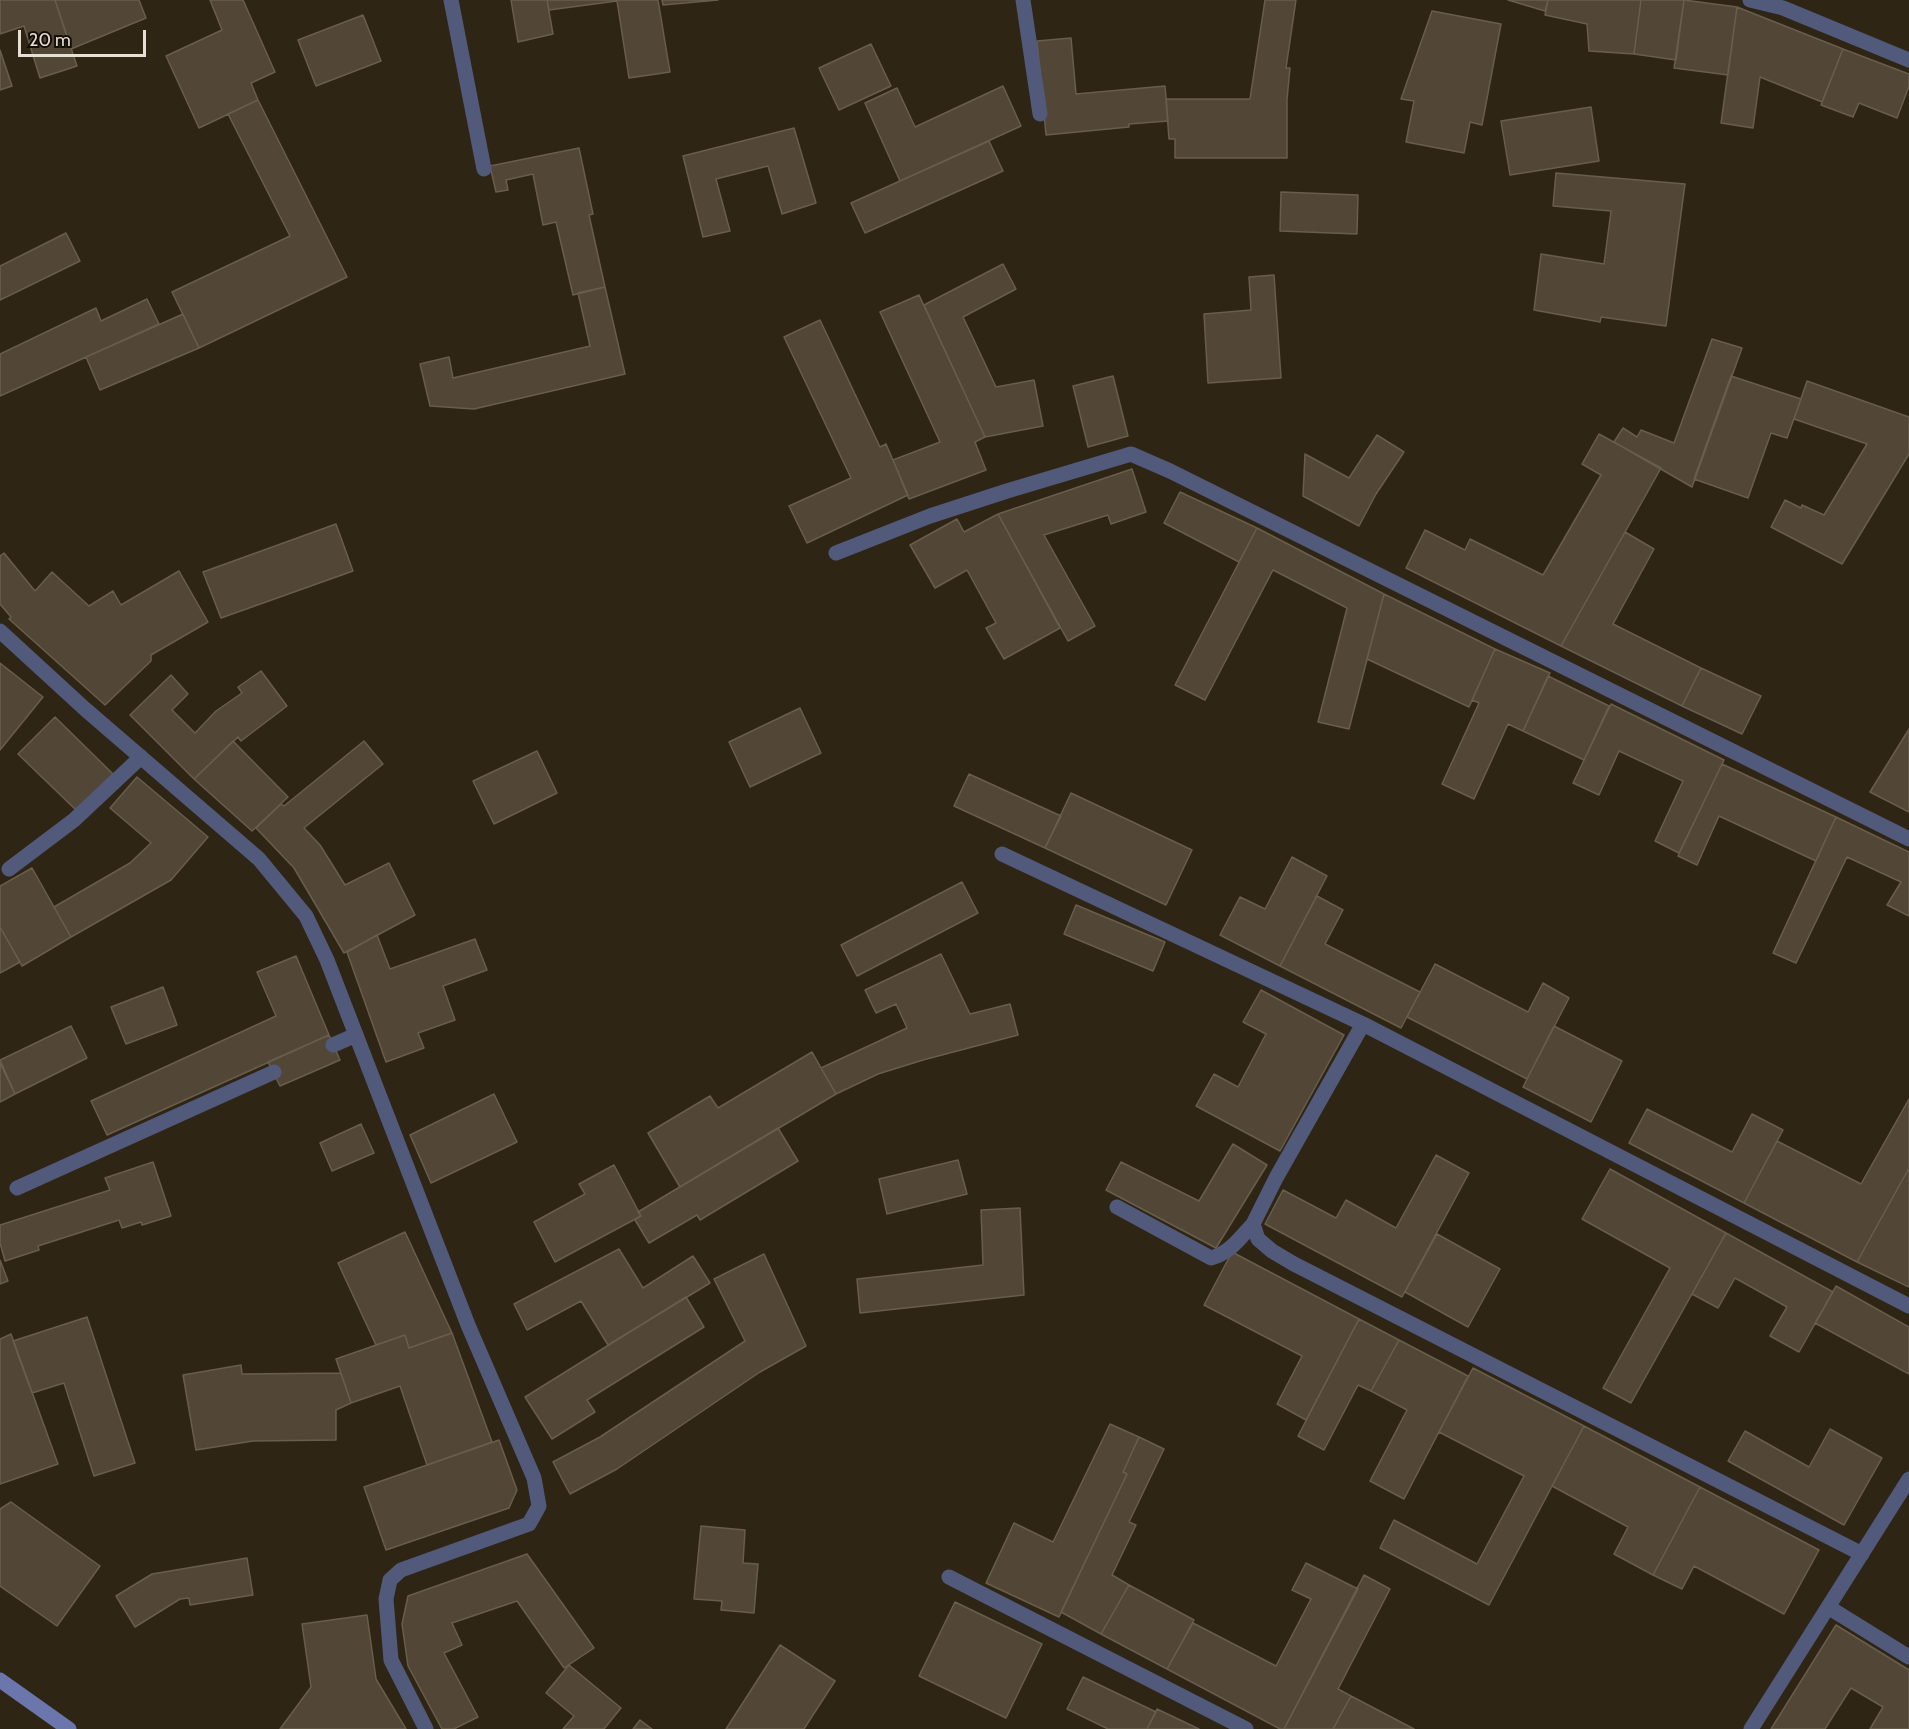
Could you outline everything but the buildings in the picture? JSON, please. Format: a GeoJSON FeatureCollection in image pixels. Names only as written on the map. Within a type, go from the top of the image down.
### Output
{"type":"FeatureCollection","features":[{"type":"Feature","properties":{"kind":"main road"},"geometry":{"type":"LineString","coordinates":[[0,1680],[69,1729]]}},
{"type":"Feature","properties":{"kind":"street"},"geometry":{"type":"LineString","coordinates":[[451,0],[484,169]]}},
{"type":"Feature","properties":{"kind":"street"},"geometry":{"type":"LineString","coordinates":[[1023,0],[1040,114]]}},
{"type":"Feature","properties":{"kind":"street"},"geometry":{"type":"LineString","coordinates":[[1750,0],[1783,8],[1909,60]]}},
{"type":"Feature","properties":{"kind":"street"},"geometry":{"type":"LineString","coordinates":[[836,553],[952,509],[1131,454],[1202,487],[1909,839]]}},
{"type":"Feature","properties":{"kind":"street"},"geometry":{"type":"LineString","coordinates":[[0,632],[259,859],[306,916],[327,960],[468,1325],[534,1478],[539,1506],[529,1524],[401,1570],[390,1580],[386,1599],[391,1660],[426,1729]]}},
{"type":"Feature","properties":{"kind":"street"},"geometry":{"type":"LineString","coordinates":[[9,869],[74,820],[141,757]]}},
{"type":"Feature","properties":{"kind":"street"},"geometry":{"type":"LineString","coordinates":[[1002,854],[1364,1024],[1909,1306]]}},
{"type":"Feature","properties":{"kind":"street"},"geometry":{"type":"LineString","coordinates":[[1117,1207],[1210,1258],[1222,1255],[1229,1250],[1253,1224],[1276,1178],[1364,1024]]}},
{"type":"Feature","properties":{"kind":"street"},"geometry":{"type":"LineString","coordinates":[[333,1045],[356,1035]]}},
{"type":"Feature","properties":{"kind":"street"},"geometry":{"type":"LineString","coordinates":[[16,1188],[274,1072]]}},
{"type":"Feature","properties":{"kind":"street"},"geometry":{"type":"LineString","coordinates":[[1253,1224],[1258,1239],[1272,1251],[1294,1263],[1862,1554]]}},
{"type":"Feature","properties":{"kind":"street"},"geometry":{"type":"LineString","coordinates":[[1751,1729],[1909,1479]]}},
{"type":"Feature","properties":{"kind":"street"},"geometry":{"type":"LineString","coordinates":[[949,1577],[1246,1729]]}},
{"type":"Feature","properties":{"kind":"street"},"geometry":{"type":"LineString","coordinates":[[1828,1607],[1909,1657]]}}]}
